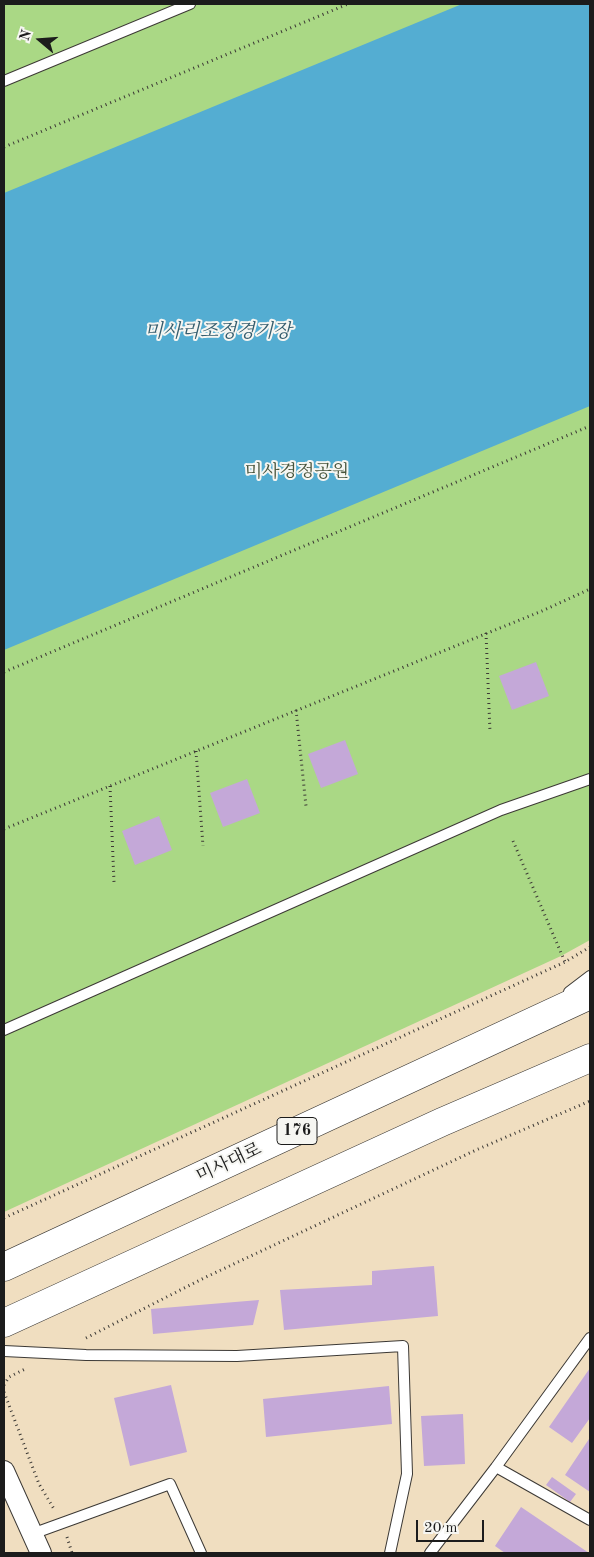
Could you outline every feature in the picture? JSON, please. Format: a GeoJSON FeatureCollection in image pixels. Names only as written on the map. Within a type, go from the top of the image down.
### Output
{"type":"FeatureCollection","features":[{"type":"Feature","properties":{"kind":"main road","name":"미사대로"},"geometry":{"type":"LineString","coordinates":[[4,1267],[590,995]]}},
{"type":"Feature","properties":{"kind":"main road"},"geometry":{"type":"LineString","coordinates":[[4,1323],[442,1122],[590,1058]]}},
{"type":"Feature","properties":{"kind":"street"},"geometry":{"type":"LineString","coordinates":[[4,1471],[41,1553]]}},
{"type":"Feature","properties":{"kind":"lane"},"geometry":{"type":"LineString","coordinates":[[4,81],[190,4]]}},
{"type":"Feature","properties":{"kind":"lane"},"geometry":{"type":"LineString","coordinates":[[4,1030],[501,810],[590,779]]}},
{"type":"Feature","properties":{"kind":"lane"},"geometry":{"type":"LineString","coordinates":[[529,1023],[590,976]]}},
{"type":"Feature","properties":{"kind":"lane"},"geometry":{"type":"LineString","coordinates":[[430,1553],[496,1467],[590,1338]]}},
{"type":"Feature","properties":{"kind":"lane"},"geometry":{"type":"LineString","coordinates":[[4,1351],[55,1354],[237,1356],[402,1346],[407,1474],[390,1553]]}},
{"type":"Feature","properties":{"kind":"lane"},"geometry":{"type":"LineString","coordinates":[[496,1467],[590,1520]]}},
{"type":"Feature","properties":{"kind":"lane"},"geometry":{"type":"LineString","coordinates":[[32,1534],[170,1484],[201,1553]]}},
{"type":"Feature","properties":{"kind":"path"},"geometry":{"type":"LineString","coordinates":[[4,147],[348,4]]}},
{"type":"Feature","properties":{"kind":"path"},"geometry":{"type":"LineString","coordinates":[[4,672],[590,426]]}},
{"type":"Feature","properties":{"kind":"path"},"geometry":{"type":"LineString","coordinates":[[4,829],[590,589]]}},
{"type":"Feature","properties":{"kind":"path"},"geometry":{"type":"LineString","coordinates":[[486,633],[490,732]]}},
{"type":"Feature","properties":{"kind":"path"},"geometry":{"type":"LineString","coordinates":[[296,710],[306,806]]}},
{"type":"Feature","properties":{"kind":"path"},"geometry":{"type":"LineString","coordinates":[[196,751],[203,846]]}},
{"type":"Feature","properties":{"kind":"path"},"geometry":{"type":"LineString","coordinates":[[110,786],[114,882]]}},
{"type":"Feature","properties":{"kind":"path"},"geometry":{"type":"LineString","coordinates":[[513,841],[565,962]]}},
{"type":"Feature","properties":{"kind":"path"},"geometry":{"type":"LineString","coordinates":[[4,1218],[565,962],[590,948]]}},
{"type":"Feature","properties":{"kind":"path"},"geometry":{"type":"LineString","coordinates":[[4,1386],[9,1377],[204,1278],[476,1150],[590,1101]]}},
{"type":"Feature","properties":{"kind":"path"},"geometry":{"type":"LineString","coordinates":[[4,1392],[39,1484],[62,1523],[72,1553]]}},
{"type":"Feature","properties":{"kind":"green space","name":"미사경정공원"},"geometry":{"type":"Polygon","coordinates":[[[4,4],[590,4],[590,940],[561,956],[4,1212],[4,4]]]}},
{"type":"Feature","properties":{"kind":"water","name":"미사리조정경기장"},"geometry":{"type":"Polygon","coordinates":[[[462,4],[590,4],[590,406],[4,650],[4,193],[462,4]]]}},
{"type":"Feature","properties":{"kind":"building"},"geometry":{"type":"Polygon","coordinates":[[[536,662],[549,696],[512,710],[499,676],[536,662]]]}},
{"type":"Feature","properties":{"kind":"building"},"geometry":{"type":"Polygon","coordinates":[[[345,740],[358,774],[321,788],[308,754],[345,740]]]}},
{"type":"Feature","properties":{"kind":"building"},"geometry":{"type":"Polygon","coordinates":[[[247,779],[260,813],[223,827],[210,793],[247,779]]]}},
{"type":"Feature","properties":{"kind":"building"},"geometry":{"type":"Polygon","coordinates":[[[159,816],[172,850],[135,865],[122,831],[159,816]]]}},
{"type":"Feature","properties":{"kind":"building"},"geometry":{"type":"Polygon","coordinates":[[[434,1266],[438,1316],[284,1330],[280,1290],[372,1285],[372,1271],[434,1266]]]}},
{"type":"Feature","properties":{"kind":"building"},"geometry":{"type":"Polygon","coordinates":[[[259,1300],[253,1325],[153,1334],[151,1309],[259,1300]]]}},
{"type":"Feature","properties":{"kind":"building"},"geometry":{"type":"Polygon","coordinates":[[[590,1368],[590,1418],[572,1443],[549,1427],[590,1368]]]}},
{"type":"Feature","properties":{"kind":"building"},"geometry":{"type":"Polygon","coordinates":[[[171,1385],[187,1452],[130,1466],[114,1398],[171,1385]]]}},
{"type":"Feature","properties":{"kind":"building"},"geometry":{"type":"Polygon","coordinates":[[[389,1386],[392,1424],[266,1437],[263,1399],[389,1386]]]}},
{"type":"Feature","properties":{"kind":"building"},"geometry":{"type":"Polygon","coordinates":[[[463,1414],[465,1464],[424,1466],[421,1416],[463,1414]]]}},
{"type":"Feature","properties":{"kind":"building"},"geometry":{"type":"Polygon","coordinates":[[[590,1440],[590,1492],[565,1475],[590,1440]]]}},
{"type":"Feature","properties":{"kind":"building"},"geometry":{"type":"Polygon","coordinates":[[[552,1477],[576,1494],[570,1502],[546,1485],[552,1477]]]}},
{"type":"Feature","properties":{"kind":"building"},"geometry":{"type":"Polygon","coordinates":[[[521,1507],[589,1553],[505,1553],[495,1546],[521,1507]]]}}]}
